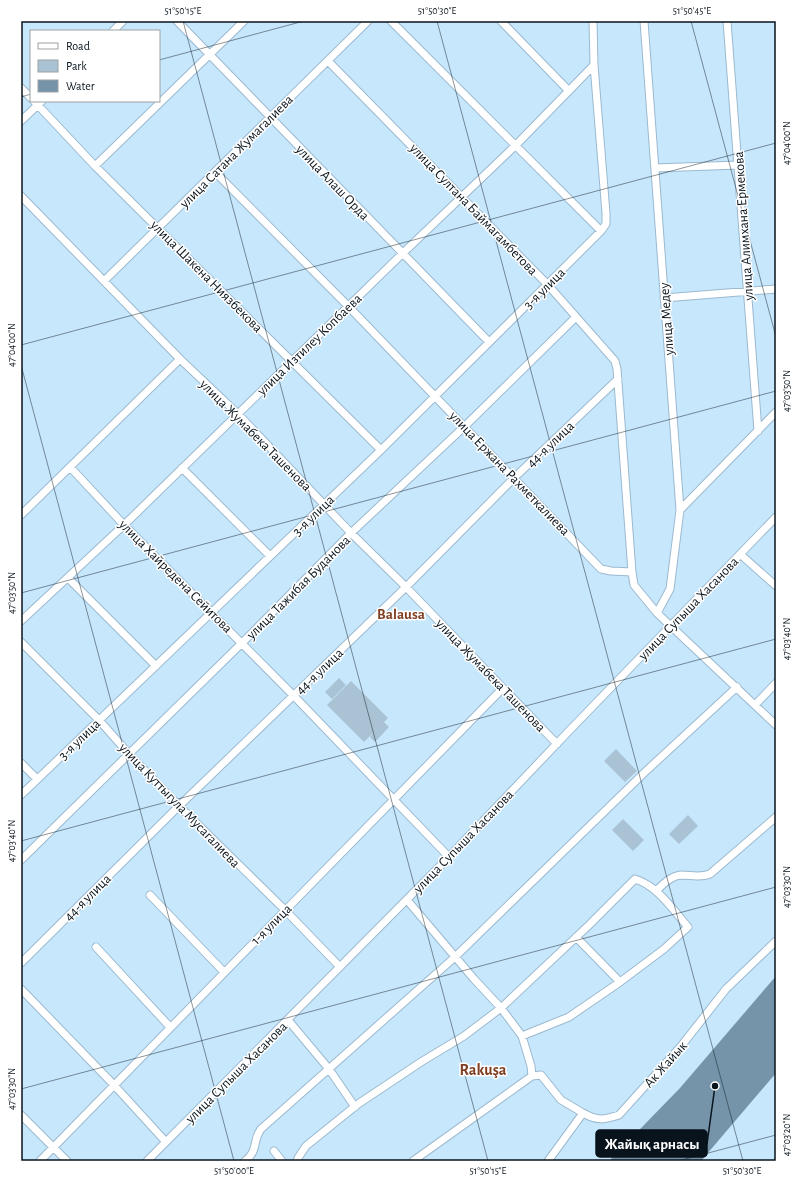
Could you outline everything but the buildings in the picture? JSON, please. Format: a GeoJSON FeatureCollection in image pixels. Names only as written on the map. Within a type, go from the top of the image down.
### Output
{"type":"FeatureCollection","features":[{"type":"Feature","properties":{"kind":"street"},"geometry":{"type":"LineString","coordinates":[[114,30],[123,21]]}},
{"type":"Feature","properties":{"kind":"street","name":"улица Алаш Орда"},"geometry":{"type":"LineString","coordinates":[[177,21],[489,342]]}},
{"type":"Feature","properties":{"kind":"street"},"geometry":{"type":"LineString","coordinates":[[95,166],[244,21]]}},
{"type":"Feature","properties":{"kind":"street","name":"улица Сатана Жумагалиева"},"geometry":{"type":"LineString","coordinates":[[104,281],[368,21]]}},
{"type":"Feature","properties":{"kind":"street"},"geometry":{"type":"LineString","coordinates":[[392,21],[601,232],[606,224],[606,213],[594,64],[593,21]]}},
{"type":"Feature","properties":{"kind":"street"},"geometry":{"type":"LineString","coordinates":[[501,21],[569,91]]}},
{"type":"Feature","properties":{"kind":"street","name":"улица Медеу"},"geometry":{"type":"LineString","coordinates":[[644,21],[680,510],[670,589],[657,613]]}},
{"type":"Feature","properties":{"kind":"street","name":"улица Алимхана Ермекова"},"geometry":{"type":"LineString","coordinates":[[727,21],[758,431]]}},
{"type":"Feature","properties":{"kind":"street","name":"улица Султана Баймагамбетова"},"geometry":{"type":"LineString","coordinates":[[328,61],[548,284],[615,361],[618,379]]}},
{"type":"Feature","properties":{"kind":"street","name":"улица Изтилеу Копбаева"},"geometry":{"type":"LineString","coordinates":[[21,621],[124,525],[516,145],[594,64]]}},
{"type":"Feature","properties":{"kind":"street"},"geometry":{"type":"LineString","coordinates":[[21,88],[30,97]]}},
{"type":"Feature","properties":{"kind":"street"},"geometry":{"type":"LineString","coordinates":[[21,121],[38,102]]}},
{"type":"Feature","properties":{"kind":"street","name":"улица Шакена Ниязбекова"},"geometry":{"type":"LineString","coordinates":[[38,102],[95,166],[381,450]]}},
{"type":"Feature","properties":{"kind":"street"},"geometry":{"type":"LineString","coordinates":[[655,168],[738,164]]}},
{"type":"Feature","properties":{"kind":"street","name":"улица Ержана Рахметкалиева"},"geometry":{"type":"LineString","coordinates":[[215,172],[436,396],[602,568],[611,571],[632,572]]}},
{"type":"Feature","properties":{"kind":"street","name":"улица Жумабека Ташенова"},"geometry":{"type":"LineString","coordinates":[[21,196],[180,359],[238,414],[351,533],[406,587],[557,744]]}},
{"type":"Feature","properties":{"kind":"street","name":"3-я улица"},"geometry":{"type":"LineString","coordinates":[[21,796],[381,450],[601,232]]}},
{"type":"Feature","properties":{"kind":"street"},"geometry":{"type":"LineString","coordinates":[[664,298],[776,289]]}},
{"type":"Feature","properties":{"kind":"street","name":"улица Тажибая Буданова"},"geometry":{"type":"LineString","coordinates":[[21,860],[242,643],[351,533],[465,426],[576,316]]}},
{"type":"Feature","properties":{"kind":"street"},"geometry":{"type":"LineString","coordinates":[[21,515],[180,359]]}},
{"type":"Feature","properties":{"kind":"street"},"geometry":{"type":"LineString","coordinates":[[618,379],[634,585],[657,613],[776,725]]}},
{"type":"Feature","properties":{"kind":"street","name":"44-я улица"},"geometry":{"type":"LineString","coordinates":[[21,963],[179,806],[406,587],[514,478],[618,379]]}},
{"type":"Feature","properties":{"kind":"street"},"geometry":{"type":"LineString","coordinates":[[680,510],[776,412]]}},
{"type":"Feature","properties":{"kind":"street","name":"улица Хайредена Сейитова"},"geometry":{"type":"LineString","coordinates":[[70,467],[124,525],[293,695],[449,858]]}},
{"type":"Feature","properties":{"kind":"street"},"geometry":{"type":"LineString","coordinates":[[182,468],[270,556]]}},
{"type":"Feature","properties":{"kind":"street","name":"улица Супыша Хасанова"},"geometry":{"type":"LineString","coordinates":[[146,1161],[449,858],[776,517]]}},
{"type":"Feature","properties":{"kind":"street"},"geometry":{"type":"LineString","coordinates":[[740,554],[776,586]]}},
{"type":"Feature","properties":{"kind":"street"},"geometry":{"type":"LineString","coordinates":[[68,578],[156,666]]}},
{"type":"Feature","properties":{"kind":"street","name":"улица Куттыгула Мусагалиева"},"geometry":{"type":"LineString","coordinates":[[21,642],[99,720],[179,806],[285,910],[340,967]]}},
{"type":"Feature","properties":{"kind":"street"},"geometry":{"type":"LineString","coordinates":[[755,705],[776,683]]}},
{"type":"Feature","properties":{"kind":"street"},"geometry":{"type":"LineString","coordinates":[[245,1161],[252,1156],[254,1152],[257,1136],[261,1129],[455,957],[645,772],[737,687]]}},
{"type":"Feature","properties":{"kind":"street","name":"1-я улица"},"geometry":{"type":"LineString","coordinates":[[40,1161],[503,688]]}},
{"type":"Feature","properties":{"kind":"street"},"geometry":{"type":"LineString","coordinates":[[21,763],[37,779]]}},
{"type":"Feature","properties":{"kind":"street"},"geometry":{"type":"LineString","coordinates":[[656,891],[669,879],[679,875],[703,877],[710,874],[776,817]]}},
{"type":"Feature","properties":{"kind":"street"},"geometry":{"type":"LineString","coordinates":[[297,1161],[306,1146],[355,1107],[421,1062],[464,1036],[501,1008],[635,879],[643,882],[656,891],[688,927],[664,949],[620,982],[569,1017],[522,1036]]}},
{"type":"Feature","properties":{"kind":"street"},"geometry":{"type":"LineString","coordinates":[[150,895],[224,972]]}},
{"type":"Feature","properties":{"kind":"street"},"geometry":{"type":"LineString","coordinates":[[407,900],[455,957],[501,1008],[522,1036],[531,1066],[532,1076],[413,1161]]}},
{"type":"Feature","properties":{"kind":"street"},"geometry":{"type":"LineString","coordinates":[[576,937],[620,982]]}},
{"type":"Feature","properties":{"kind":"street","name":"Ак Жайык"},"geometry":{"type":"LineString","coordinates":[[532,1076],[541,1075],[561,1100],[592,1118],[606,1120],[619,1116],[682,1046],[726,989],[776,941]]}},
{"type":"Feature","properties":{"kind":"street"},"geometry":{"type":"LineString","coordinates":[[96,947],[170,1027]]}},
{"type":"Feature","properties":{"kind":"street"},"geometry":{"type":"LineString","coordinates":[[21,989],[114,1085],[166,1142]]}},
{"type":"Feature","properties":{"kind":"street"},"geometry":{"type":"LineString","coordinates":[[288,1020],[329,1069],[355,1107]]}},
{"type":"Feature","properties":{"kind":"street"},"geometry":{"type":"LineString","coordinates":[[548,1161],[583,1113]]}},
{"type":"Feature","properties":{"kind":"street"},"geometry":{"type":"LineString","coordinates":[[21,1115],[67,1161]]}},
{"type":"Feature","properties":{"kind":"street"},"geometry":{"type":"LineString","coordinates":[[274,1151],[282,1161]]}},
{"type":"Feature","properties":{"kind":"green space"},"geometry":{"type":"Polygon","coordinates":[[[339,678],[346,685],[332,699],[325,692],[339,678]]]}},
{"type":"Feature","properties":{"kind":"green space"},"geometry":{"type":"Polygon","coordinates":[[[351,681],[388,718],[384,722],[389,727],[375,742],[370,737],[374,732],[364,742],[327,705],[351,681]]]}},
{"type":"Feature","properties":{"kind":"green space"},"geometry":{"type":"Polygon","coordinates":[[[616,749],[637,771],[625,782],[604,761],[616,749]]]}},
{"type":"Feature","properties":{"kind":"green space"},"geometry":{"type":"Polygon","coordinates":[[[688,815],[698,826],[679,844],[669,834],[688,815]]]}},
{"type":"Feature","properties":{"kind":"green space"},"geometry":{"type":"Polygon","coordinates":[[[623,819],[644,840],[633,851],[612,830],[623,819]]]}},
{"type":"Feature","properties":{"kind":"water"},"geometry":{"type":"Polygon","coordinates":[[[776,976],[776,1073],[701,1161],[609,1161],[680,1088],[776,976]]]}},
{"type":"Feature","properties":{"kind":"place","name":"Жайық арнасы"},"geometry":{"type":"Point","coordinates":[715,1086]}},
{"type":"Feature","properties":{"kind":"district","name":"Balausa"},"geometry":{"type":"Point","coordinates":[401,614]}},
{"type":"Feature","properties":{"kind":"district","name":"Rakuşa"},"geometry":{"type":"Point","coordinates":[483,1069]}}]}
